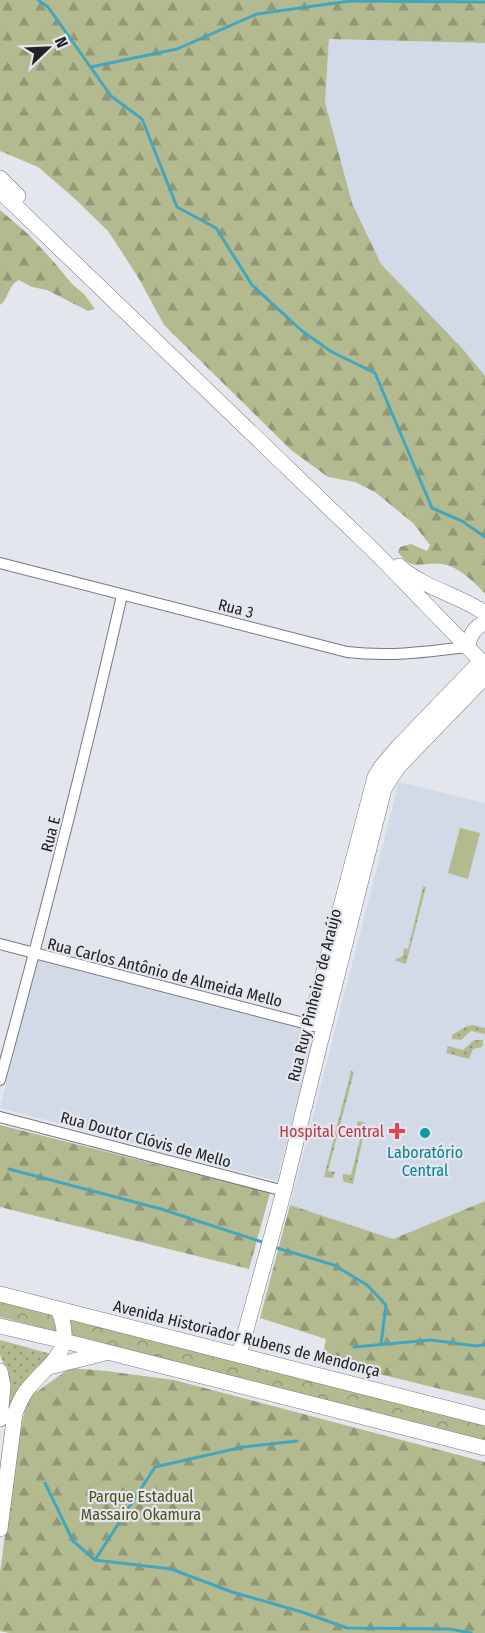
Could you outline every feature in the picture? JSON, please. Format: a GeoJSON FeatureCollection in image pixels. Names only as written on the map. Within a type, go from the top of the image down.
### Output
{"type":"FeatureCollection","features":[{"type":"Feature","properties":{"kind":"street"},"geometry":{"type":"LineString","coordinates":[[0,178],[394,562],[424,584],[485,613]]}},
{"type":"Feature","properties":{"kind":"street"},"geometry":{"type":"LineString","coordinates":[[0,191],[375,552],[483,663]]}},
{"type":"Feature","properties":{"kind":"street","name":"Rua 3"},"geometry":{"type":"LineString","coordinates":[[0,563],[347,652],[399,655],[467,647]]}},
{"type":"Feature","properties":{"kind":"street","name":"Rua E"},"geometry":{"type":"LineString","coordinates":[[0,1080],[92,727],[122,595]]}},
{"type":"Feature","properties":{"kind":"street"},"geometry":{"type":"LineString","coordinates":[[467,647],[475,630],[485,623]]}},
{"type":"Feature","properties":{"kind":"street","name":"Rua Ruy Pinheiro de Araújo"},"geometry":{"type":"LineString","coordinates":[[239,1355],[284,1191],[317,1026],[375,777],[398,747],[483,663]]}},
{"type":"Feature","properties":{"kind":"street","name":"Rua Ruy Pinheiro de Araújo"},"geometry":{"type":"LineString","coordinates":[[317,1026],[384,789],[399,766],[485,677]]}},
{"type":"Feature","properties":{"kind":"street","name":"Rua Carlos Antônio de Almeida Mello"},"geometry":{"type":"LineString","coordinates":[[0,944],[317,1026]]}},
{"type":"Feature","properties":{"kind":"street","name":"Rua Doutor Clóvis de Mello"},"geometry":{"type":"LineString","coordinates":[[0,1117],[284,1191]]}},
{"type":"Feature","properties":{"kind":"street","name":"Avenida Historiador Rubens de Mendonça"},"geometry":{"type":"LineString","coordinates":[[0,1294],[485,1418]]}},
{"type":"Feature","properties":{"kind":"street"},"geometry":{"type":"LineString","coordinates":[[0,1524],[15,1413],[29,1386],[59,1354],[64,1341],[63,1322],[58,1309]]}},
{"type":"Feature","properties":{"kind":"street"},"geometry":{"type":"LineString","coordinates":[[0,1326],[485,1448]]}},
{"type":"Feature","properties":{"kind":"street"},"geometry":{"type":"LineString","coordinates":[[49,1366],[106,1352]]}},
{"type":"Feature","properties":{"kind":"street"},"geometry":{"type":"LineString","coordinates":[[0,1371],[3,1386],[0,1419]]}},
{"type":"Feature","properties":{"kind":"shaded area"},"geometry":{"type":"Polygon","coordinates":[[[329,39],[485,43],[485,376],[462,348],[381,264],[352,203],[325,102],[329,39]]]}},
{"type":"Feature","properties":{"kind":"shaded area"},"geometry":{"type":"Polygon","coordinates":[[[399,782],[485,803],[485,1201],[393,1239],[290,1205],[399,782]]]}},
{"type":"Feature","properties":{"kind":"shaded area"},"geometry":{"type":"Polygon","coordinates":[[[38,956],[316,1030],[277,1181],[0,1108],[38,956]]]}},
{"type":"Feature","properties":{"kind":"green space"},"geometry":{"type":"Polygon","coordinates":[[[0,0],[485,0],[485,43],[329,39],[325,102],[352,203],[381,264],[462,348],[485,376],[485,593],[465,575],[448,565],[434,563],[418,565],[403,558],[398,552],[400,547],[411,544],[427,551],[430,545],[413,523],[375,492],[355,482],[328,477],[291,450],[164,325],[138,277],[108,231],[38,167],[0,151],[0,0]]]}},
{"type":"Feature","properties":{"kind":"green space"},"geometry":{"type":"Polygon","coordinates":[[[0,210],[28,234],[95,309],[88,311],[47,290],[32,287],[19,280],[12,285],[6,299],[0,305],[0,210]]]}},
{"type":"Feature","properties":{"kind":"green space"},"geometry":{"type":"Polygon","coordinates":[[[460,828],[480,833],[468,879],[448,873],[460,828]]]}},
{"type":"Feature","properties":{"kind":"green space"},"geometry":{"type":"Polygon","coordinates":[[[423,887],[426,887],[406,964],[394,960],[403,956],[404,948],[408,949],[423,887]]]}},
{"type":"Feature","properties":{"kind":"green space"},"geometry":{"type":"Polygon","coordinates":[[[473,1025],[485,1028],[485,1034],[471,1031],[461,1040],[452,1039],[452,1035],[473,1025]]]}},
{"type":"Feature","properties":{"kind":"green space"},"geometry":{"type":"Polygon","coordinates":[[[474,1040],[483,1040],[482,1047],[473,1049],[469,1059],[446,1053],[448,1046],[463,1050],[474,1040]]]}},
{"type":"Feature","properties":{"kind":"green space"},"geometry":{"type":"Polygon","coordinates":[[[351,1071],[354,1072],[328,1171],[335,1172],[333,1178],[324,1177],[351,1071]]]}},
{"type":"Feature","properties":{"kind":"green space"},"geometry":{"type":"Polygon","coordinates":[[[358,1121],[366,1123],[353,1184],[344,1182],[343,1174],[351,1175],[363,1127],[357,1125],[358,1121]]]}},
{"type":"Feature","properties":{"kind":"green space"},"geometry":{"type":"Polygon","coordinates":[[[0,1125],[270,1193],[249,1269],[0,1207],[0,1125]]]}},
{"type":"Feature","properties":{"kind":"green space"},"geometry":{"type":"Polygon","coordinates":[[[485,1201],[485,1400],[322,1360],[326,1339],[260,1318],[290,1205],[393,1239],[485,1201]]]}},
{"type":"Feature","properties":{"kind":"green space"},"geometry":{"type":"Polygon","coordinates":[[[0,1301],[56,1316],[61,1333],[0,1317],[0,1301]]]}},
{"type":"Feature","properties":{"kind":"green space"},"geometry":{"type":"Polygon","coordinates":[[[71,1319],[485,1426],[485,1440],[69,1335],[71,1319]]]}},
{"type":"Feature","properties":{"kind":"green space"},"geometry":{"type":"Polygon","coordinates":[[[0,1340],[51,1354],[29,1379],[0,1496],[0,1466],[7,1413],[7,1371],[0,1355],[0,1340]]]}},
{"type":"Feature","properties":{"kind":"green space","name":"Parque Estadual Massairo Okamura"},"geometry":{"type":"Polygon","coordinates":[[[70,1368],[174,1380],[485,1462],[485,1633],[9,1633],[0,1631],[0,1573],[18,1438],[28,1398],[70,1368]]]}},
{"type":"Feature","properties":{"kind":"waterway"},"geometry":{"type":"LineString","coordinates":[[38,0],[48,7],[111,96],[142,119],[177,207],[216,228],[252,285],[302,331],[332,352],[375,373],[432,508],[462,521],[485,537]]}},
{"type":"Feature","properties":{"kind":"waterway"},"geometry":{"type":"LineString","coordinates":[[91,67],[177,49],[257,14],[350,1],[485,2]]}},
{"type":"Feature","properties":{"kind":"waterway"},"geometry":{"type":"LineString","coordinates":[[9,1169],[161,1209],[262,1242]]}},
{"type":"Feature","properties":{"kind":"waterway"},"geometry":{"type":"LineString","coordinates":[[277,1248],[334,1265],[367,1285],[386,1305],[381,1344]]}},
{"type":"Feature","properties":{"kind":"waterway"},"geometry":{"type":"LineString","coordinates":[[354,1347],[431,1340],[476,1346],[485,1345]]}},
{"type":"Feature","properties":{"kind":"waterway"},"geometry":{"type":"LineString","coordinates":[[45,1483],[73,1541],[95,1560],[155,1467],[243,1447],[297,1441]]}},
{"type":"Feature","properties":{"kind":"waterway"},"geometry":{"type":"LineString","coordinates":[[95,1560],[171,1569],[232,1592],[302,1612],[347,1628],[450,1629],[471,1633]]}},
{"type":"Feature","properties":{"kind":"place","name":"Hospital Central"},"geometry":{"type":"Point","coordinates":[397,1131]}},
{"type":"Feature","properties":{"kind":"place","name":"Laboratório Central"},"geometry":{"type":"Point","coordinates":[425,1133]}}]}
